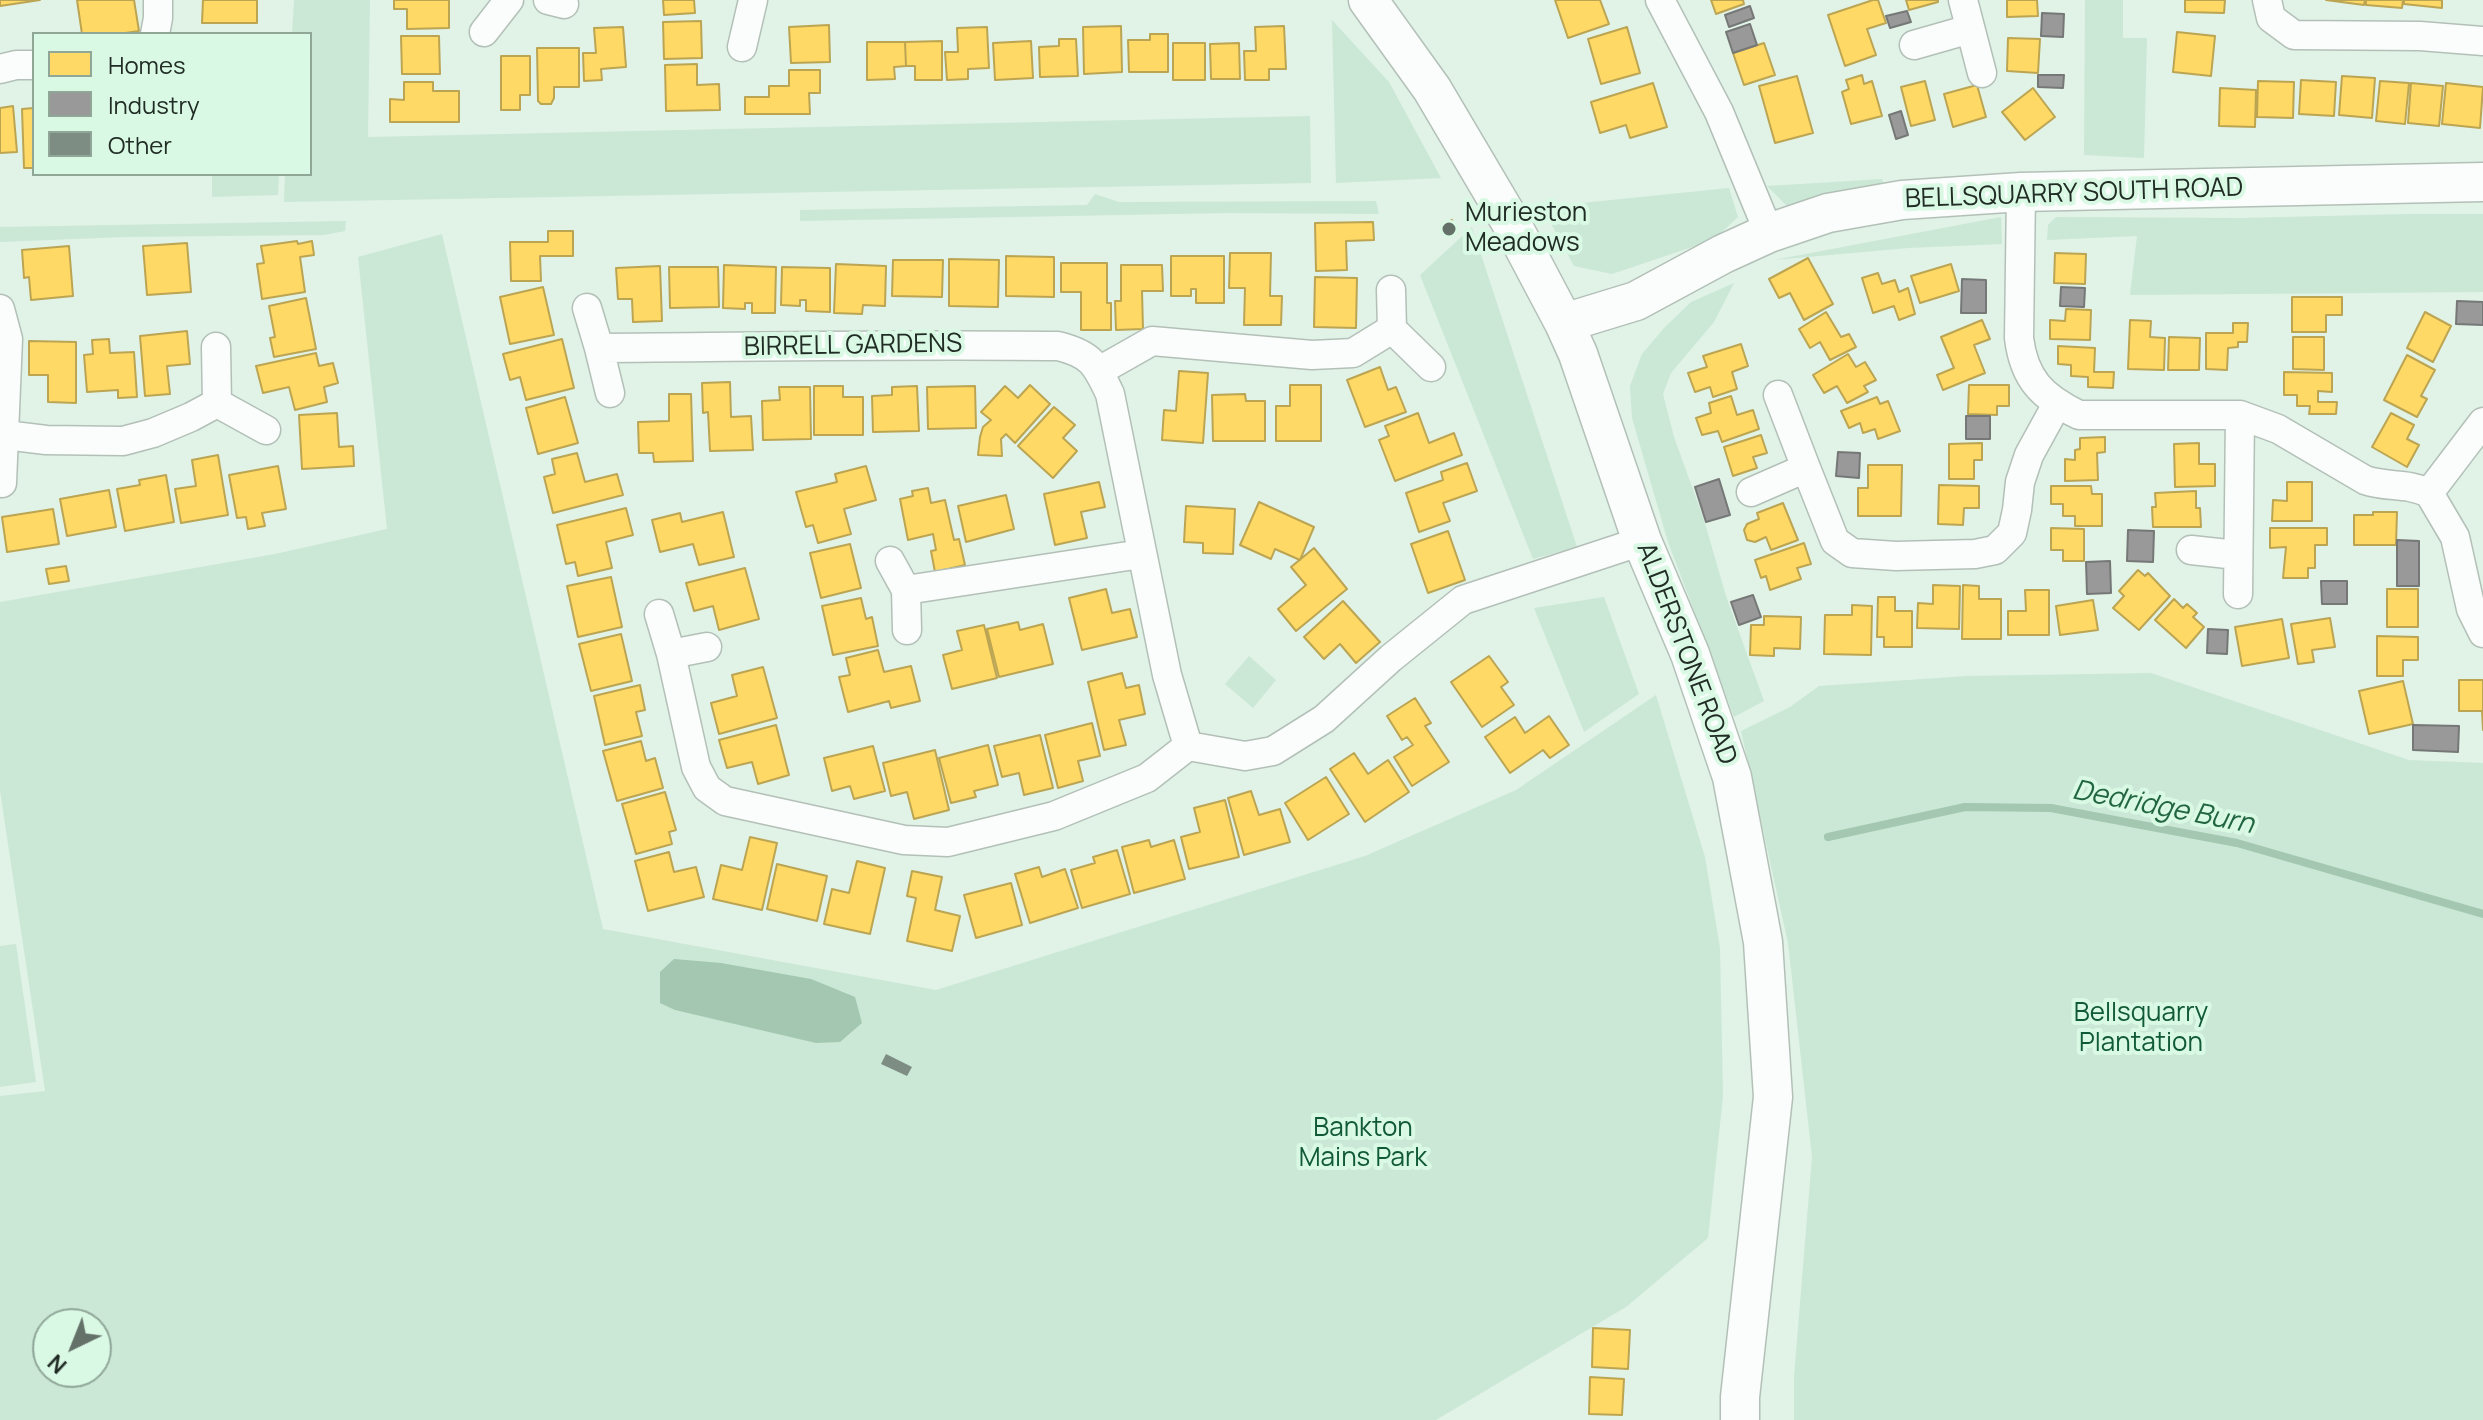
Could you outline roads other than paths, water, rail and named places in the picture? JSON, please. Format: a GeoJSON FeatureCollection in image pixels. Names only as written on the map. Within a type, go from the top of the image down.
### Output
{"type":"FeatureCollection","features":[{"type":"Feature","properties":{"kind":"street"},"geometry":{"type":"LineString","coordinates":[[155,32],[158,0]]}},
{"type":"Feature","properties":{"kind":"street"},"geometry":{"type":"LineString","coordinates":[[484,32],[509,0]]}},
{"type":"Feature","properties":{"kind":"street"},"geometry":{"type":"LineString","coordinates":[[742,47],[753,0]]}},
{"type":"Feature","properties":{"kind":"street","name":"ALDERSTONE ROAD"},"geometry":{"type":"LineString","coordinates":[[1368,0],[1432,89],[1510,221],[1571,338],[1642,541],[1690,654],[1732,777],[1763,942],[1773,1097],[1740,1420]]}},
{"type":"Feature","properties":{"kind":"street"},"geometry":{"type":"LineString","coordinates":[[1660,0],[1719,112],[1769,233]]}},
{"type":"Feature","properties":{"kind":"street"},"geometry":{"type":"LineString","coordinates":[[1963,0],[1982,73]]}},
{"type":"Feature","properties":{"kind":"street"},"geometry":{"type":"LineString","coordinates":[[2267,0],[2271,18],[2294,35],[2420,36],[2483,41]]}},
{"type":"Feature","properties":{"kind":"street"},"geometry":{"type":"LineString","coordinates":[[1914,45],[1970,29]]}},
{"type":"Feature","properties":{"kind":"street"},"geometry":{"type":"LineString","coordinates":[[0,69],[32,65]]}},
{"type":"Feature","properties":{"kind":"street","name":"BELLSQUARRY SOUTH ROAD"},"geometry":{"type":"LineString","coordinates":[[1571,338],[1723,254],[1769,233],[1828,213],[1902,200],[2021,192],[2483,182]]}},
{"type":"Feature","properties":{"kind":"street"},"geometry":{"type":"LineString","coordinates":[[2021,192],[2019,338],[2022,357],[2030,378],[2057,404],[2079,415],[2240,415],[2278,429],[2365,480],[2377,484],[2414,486],[2429,493],[2455,537],[2471,609],[2483,633]]}},
{"type":"Feature","properties":{"kind":"street"},"geometry":{"type":"LineString","coordinates":[[1391,290],[1392,329],[1431,367]]}},
{"type":"Feature","properties":{"kind":"street"},"geometry":{"type":"LineString","coordinates":[[587,308],[610,393]]}},
{"type":"Feature","properties":{"kind":"street"},"geometry":{"type":"LineString","coordinates":[[0,309],[8,339],[2,483]]}},
{"type":"Feature","properties":{"kind":"street"},"geometry":{"type":"LineString","coordinates":[[1188,746],[1167,675],[1110,394],[1099,371],[1152,341],[1312,355],[1353,353],[1392,329]]}},
{"type":"Feature","properties":{"kind":"street","name":"BIRRELL GARDENS"},"geometry":{"type":"LineString","coordinates":[[599,348],[912,344],[1058,346],[1079,351],[1099,371]]}},
{"type":"Feature","properties":{"kind":"street"},"geometry":{"type":"LineString","coordinates":[[216,347],[217,403]]}},
{"type":"Feature","properties":{"kind":"street"},"geometry":{"type":"LineString","coordinates":[[1778,395],[1835,541],[1852,553],[1928,555],[1975,554],[1995,550],[2012,533],[2020,482],[2029,455],[2057,404]]}},
{"type":"Feature","properties":{"kind":"street"},"geometry":{"type":"LineString","coordinates":[[5,435],[46,440],[123,441],[153,433],[217,403]]}},
{"type":"Feature","properties":{"kind":"street"},"geometry":{"type":"LineString","coordinates":[[217,403],[266,430]]}},
{"type":"Feature","properties":{"kind":"street"},"geometry":{"type":"LineString","coordinates":[[2238,594],[2240,415]]}},
{"type":"Feature","properties":{"kind":"street"},"geometry":{"type":"LineString","coordinates":[[2429,493],[2483,422]]}},
{"type":"Feature","properties":{"kind":"street"},"geometry":{"type":"LineString","coordinates":[[1751,492],[1806,468]]}},
{"type":"Feature","properties":{"kind":"street"},"geometry":{"type":"LineString","coordinates":[[659,614],[696,767],[707,788],[725,801],[904,840],[948,842],[1054,816],[1147,778],[1188,746],[1245,756],[1273,751],[1324,719],[1391,658],[1463,600],[1642,541]]}},
{"type":"Feature","properties":{"kind":"street"},"geometry":{"type":"LineString","coordinates":[[2191,550],[2237,555]]}},
{"type":"Feature","properties":{"kind":"street"},"geometry":{"type":"LineString","coordinates":[[906,590],[1141,554]]}},
{"type":"Feature","properties":{"kind":"street"},"geometry":{"type":"LineString","coordinates":[[890,561],[906,590],[907,630]]}},
{"type":"Feature","properties":{"kind":"street"},"geometry":{"type":"LineString","coordinates":[[671,654],[707,647]]}},
{"type":"Feature","properties":{"kind":"waterway","name":"Dedridge Burn"},"geometry":{"type":"LineString","coordinates":[[1828,837],[1965,807],[2051,808],[2237,843],[2483,914]]}},
{"type":"Feature","properties":{"kind":"place","name":"Murieston Meadows"},"geometry":{"type":"Point","coordinates":[1449,229]}},
{"type":"Feature","properties":{"kind":"park label","name":"Bellsquarry Plantation"},"geometry":{"type":"Point","coordinates":[2141,1029]}},
{"type":"Feature","properties":{"kind":"park label","name":"Bankton Mains Park"},"geometry":{"type":"Point","coordinates":[1363,1144]}}]}
